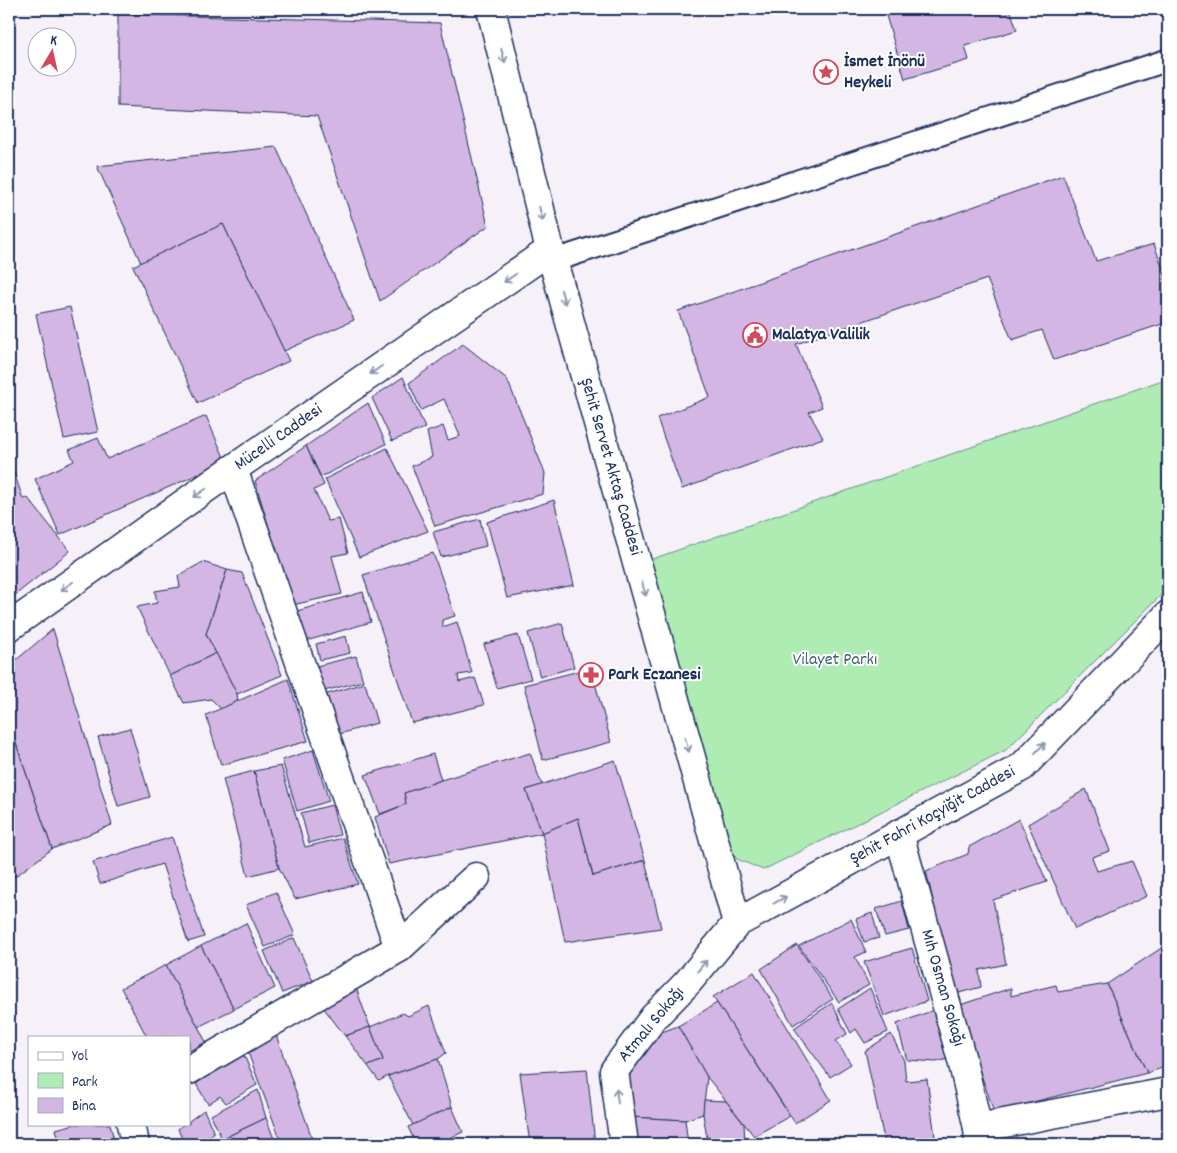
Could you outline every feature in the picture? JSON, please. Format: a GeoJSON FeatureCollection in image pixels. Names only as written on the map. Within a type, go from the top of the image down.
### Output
{"type":"FeatureCollection","features":[{"type":"Feature","properties":{"kind":"main road","name":"Şehit Servet Aktaş Caddesi"},"geometry":{"type":"LineString","coordinates":[[491,9],[552,256],[737,923]]}},
{"type":"Feature","properties":{"kind":"main road","name":"Mücelli Caddesi"},"geometry":{"type":"LineString","coordinates":[[9,627],[233,469],[552,256]]}},
{"type":"Feature","properties":{"kind":"main road"},"geometry":{"type":"LineString","coordinates":[[233,469],[399,948]]}},
{"type":"Feature","properties":{"kind":"main road","name":"Şehit Fahri Koçyiğit Caddesi"},"geometry":{"type":"LineString","coordinates":[[737,923],[1022,767],[1168,615]]}},
{"type":"Feature","properties":{"kind":"main road","name":"Mıh Osman Sokağı"},"geometry":{"type":"LineString","coordinates":[[899,834],[962,1060],[979,1136]]}},
{"type":"Feature","properties":{"kind":"main road"},"geometry":{"type":"LineString","coordinates":[[190,1069],[399,948],[476,877]]}},
{"type":"Feature","properties":{"kind":"main road","name":"Atmalı Sokağı"},"geometry":{"type":"LineString","coordinates":[[624,1144],[614,1071],[654,1017],[688,982],[737,923]]}},
{"type":"Feature","properties":{"kind":"main road"},"geometry":{"type":"LineString","coordinates":[[979,1136],[1168,1092]]}},
{"type":"Feature","properties":{"kind":"main road"},"geometry":{"type":"LineString","coordinates":[[131,1126],[135,1144]]}},
{"type":"Feature","properties":{"kind":"lane"},"geometry":{"type":"LineString","coordinates":[[552,256],[1168,60]]}},
{"type":"Feature","properties":{"kind":"green space","name":"Vilayet Parkı"},"geometry":{"type":"Polygon","coordinates":[[[1168,378],[1168,588],[1006,750],[763,870],[737,859],[722,840],[641,563],[1168,378]]]}},
{"type":"Feature","properties":{"kind":"building"},"geometry":{"type":"Polygon","coordinates":[[[884,9],[1010,9],[1017,30],[965,46],[969,60],[905,79],[884,9]]]}},
{"type":"Feature","properties":{"kind":"building"},"geometry":{"type":"Polygon","coordinates":[[[118,14],[440,23],[488,226],[380,301],[317,116],[118,107],[118,14]]]}},
{"type":"Feature","properties":{"kind":"building"},"geometry":{"type":"Polygon","coordinates":[[[276,147],[354,320],[284,351],[223,224],[141,263],[97,166],[276,147]]]}},
{"type":"Feature","properties":{"kind":"building","name":"Malatya Valilik"},"geometry":{"type":"Polygon","coordinates":[[[1063,175],[1096,261],[1154,244],[1168,283],[1168,322],[1054,360],[1042,330],[1012,340],[987,279],[796,344],[822,407],[809,412],[823,438],[682,489],[657,418],[710,397],[678,311],[1063,175]]]}},
{"type":"Feature","properties":{"kind":"building"},"geometry":{"type":"Polygon","coordinates":[[[223,224],[289,361],[198,403],[133,266],[223,224]]]}},
{"type":"Feature","properties":{"kind":"building"},"geometry":{"type":"Polygon","coordinates":[[[70,307],[98,432],[64,439],[36,314],[70,307]]]}},
{"type":"Feature","properties":{"kind":"building"},"geometry":{"type":"Polygon","coordinates":[[[463,344],[507,379],[545,473],[543,494],[435,526],[412,466],[432,457],[427,432],[443,426],[448,440],[460,436],[444,399],[421,410],[409,383],[463,344]]]}},
{"type":"Feature","properties":{"kind":"building"},"geometry":{"type":"Polygon","coordinates":[[[403,377],[425,428],[392,441],[372,398],[403,377]]]}},
{"type":"Feature","properties":{"kind":"building"},"geometry":{"type":"Polygon","coordinates":[[[368,403],[386,444],[321,477],[306,446],[368,403]]]}},
{"type":"Feature","properties":{"kind":"building"},"geometry":{"type":"Polygon","coordinates":[[[206,416],[226,462],[60,535],[35,479],[74,461],[69,450],[98,438],[107,459],[206,416]]]}},
{"type":"Feature","properties":{"kind":"building"},"geometry":{"type":"Polygon","coordinates":[[[306,446],[324,485],[314,490],[328,521],[339,519],[348,553],[332,556],[342,594],[292,605],[255,481],[306,446]]]}},
{"type":"Feature","properties":{"kind":"building"},"geometry":{"type":"Polygon","coordinates":[[[387,448],[428,531],[359,557],[325,479],[387,448]]]}},
{"type":"Feature","properties":{"kind":"building"},"geometry":{"type":"Polygon","coordinates":[[[9,458],[23,499],[28,498],[70,551],[9,600],[9,458]]]}},
{"type":"Feature","properties":{"kind":"building"},"geometry":{"type":"Polygon","coordinates":[[[554,500],[574,585],[507,598],[487,522],[554,500]]]}},
{"type":"Feature","properties":{"kind":"building"},"geometry":{"type":"Polygon","coordinates":[[[480,519],[486,546],[441,557],[433,532],[480,519]]]}},
{"type":"Feature","properties":{"kind":"building"},"geometry":{"type":"Polygon","coordinates":[[[433,553],[455,616],[442,620],[443,627],[457,622],[472,673],[458,675],[459,682],[475,678],[484,705],[412,723],[363,575],[433,553]]]}},
{"type":"Feature","properties":{"kind":"building"},"geometry":{"type":"Polygon","coordinates":[[[203,562],[227,570],[206,634],[216,653],[170,676],[137,607],[157,603],[155,591],[180,587],[178,576],[203,562]]]}},
{"type":"Feature","properties":{"kind":"building"},"geometry":{"type":"Polygon","coordinates":[[[227,570],[242,573],[282,675],[237,694],[206,634],[227,570]]]}},
{"type":"Feature","properties":{"kind":"building"},"geometry":{"type":"Polygon","coordinates":[[[363,592],[371,622],[306,641],[297,611],[363,592]]]}},
{"type":"Feature","properties":{"kind":"building"},"geometry":{"type":"Polygon","coordinates":[[[562,623],[574,667],[540,677],[528,633],[562,623]]]}},
{"type":"Feature","properties":{"kind":"building"},"geometry":{"type":"Polygon","coordinates":[[[53,629],[112,825],[52,849],[9,723],[9,666],[53,629]]]}},
{"type":"Feature","properties":{"kind":"building"},"geometry":{"type":"Polygon","coordinates":[[[518,635],[531,679],[497,688],[484,644],[518,635]]]}},
{"type":"Feature","properties":{"kind":"building"},"geometry":{"type":"Polygon","coordinates":[[[346,636],[350,653],[320,660],[316,644],[346,636]]]}},
{"type":"Feature","properties":{"kind":"building"},"geometry":{"type":"Polygon","coordinates":[[[216,653],[237,694],[238,701],[221,709],[211,699],[184,703],[170,676],[216,653]]]}},
{"type":"Feature","properties":{"kind":"building"},"geometry":{"type":"Polygon","coordinates":[[[356,656],[363,681],[324,691],[317,666],[356,656]]]}},
{"type":"Feature","properties":{"kind":"building"},"geometry":{"type":"Polygon","coordinates":[[[591,668],[611,742],[543,760],[524,685],[591,668]]]}},
{"type":"Feature","properties":{"kind":"building"},"geometry":{"type":"Polygon","coordinates":[[[288,679],[308,741],[221,765],[206,715],[288,679]]]}},
{"type":"Feature","properties":{"kind":"building"},"geometry":{"type":"Polygon","coordinates":[[[365,683],[377,723],[336,735],[324,695],[365,683]]]}},
{"type":"Feature","properties":{"kind":"building"},"geometry":{"type":"Polygon","coordinates":[[[9,723],[52,849],[9,881],[9,723]]]}},
{"type":"Feature","properties":{"kind":"building"},"geometry":{"type":"Polygon","coordinates":[[[130,728],[150,797],[118,806],[98,737],[130,728]]]}},
{"type":"Feature","properties":{"kind":"building"},"geometry":{"type":"Polygon","coordinates":[[[313,750],[329,801],[297,811],[282,760],[313,750]]]}},
{"type":"Feature","properties":{"kind":"building"},"geometry":{"type":"Polygon","coordinates":[[[530,753],[542,785],[526,790],[542,833],[389,864],[375,817],[406,804],[404,793],[530,753]]]}},
{"type":"Feature","properties":{"kind":"building"},"geometry":{"type":"Polygon","coordinates":[[[433,754],[441,780],[404,793],[406,804],[380,814],[365,775],[433,754]]]}},
{"type":"Feature","properties":{"kind":"building"},"geometry":{"type":"Polygon","coordinates":[[[615,760],[645,860],[593,876],[578,818],[542,833],[526,790],[615,760]]]}},
{"type":"Feature","properties":{"kind":"building"},"geometry":{"type":"Polygon","coordinates":[[[281,766],[305,847],[343,838],[358,884],[295,899],[279,868],[254,771],[281,766]]]}},
{"type":"Feature","properties":{"kind":"building"},"geometry":{"type":"Polygon","coordinates":[[[254,771],[279,868],[248,876],[223,779],[254,771]]]}},
{"type":"Feature","properties":{"kind":"building"},"geometry":{"type":"Polygon","coordinates":[[[1086,789],[1110,851],[1092,857],[1097,871],[1132,861],[1147,896],[1075,929],[1028,824],[1086,789]]]}},
{"type":"Feature","properties":{"kind":"building"},"geometry":{"type":"Polygon","coordinates":[[[332,805],[340,835],[309,843],[301,813],[332,805]]]}},
{"type":"Feature","properties":{"kind":"building"},"geometry":{"type":"Polygon","coordinates":[[[578,818],[593,876],[645,860],[661,928],[565,942],[542,833],[578,818]]]}},
{"type":"Feature","properties":{"kind":"building"},"geometry":{"type":"Polygon","coordinates":[[[1019,819],[1047,882],[993,900],[1006,964],[979,970],[981,987],[955,994],[926,871],[968,854],[969,847],[1019,819]]]}},
{"type":"Feature","properties":{"kind":"building"},"geometry":{"type":"Polygon","coordinates":[[[172,837],[204,937],[188,942],[162,864],[100,884],[93,862],[172,837]]]}},
{"type":"Feature","properties":{"kind":"building"},"geometry":{"type":"Polygon","coordinates":[[[276,892],[295,935],[265,947],[246,905],[276,892]]]}},
{"type":"Feature","properties":{"kind":"building"},"geometry":{"type":"Polygon","coordinates":[[[902,901],[909,930],[885,936],[876,909],[902,901]]]}},
{"type":"Feature","properties":{"kind":"building"},"geometry":{"type":"Polygon","coordinates":[[[872,913],[879,938],[864,942],[856,919],[872,913]]]}},
{"type":"Feature","properties":{"kind":"building"},"geometry":{"type":"Polygon","coordinates":[[[851,919],[866,952],[855,957],[869,985],[839,1002],[799,946],[851,919]]]}},
{"type":"Feature","properties":{"kind":"building"},"geometry":{"type":"Polygon","coordinates":[[[246,923],[275,988],[234,1009],[201,946],[246,923]]]}},
{"type":"Feature","properties":{"kind":"building"},"geometry":{"type":"Polygon","coordinates":[[[294,938],[313,981],[282,993],[264,951],[294,938]]]}},
{"type":"Feature","properties":{"kind":"building"},"geometry":{"type":"Polygon","coordinates":[[[797,945],[833,999],[793,1025],[761,969],[797,945]]]}},
{"type":"Feature","properties":{"kind":"building"},"geometry":{"type":"Polygon","coordinates":[[[201,946],[234,1009],[198,1027],[166,965],[201,946]]]}},
{"type":"Feature","properties":{"kind":"building"},"geometry":{"type":"Polygon","coordinates":[[[1163,947],[1168,963],[1168,1066],[1147,1073],[1107,984],[1163,947]]]}},
{"type":"Feature","properties":{"kind":"building"},"geometry":{"type":"Polygon","coordinates":[[[912,948],[927,1001],[884,1016],[864,962],[912,948]]]}},
{"type":"Feature","properties":{"kind":"building"},"geometry":{"type":"Polygon","coordinates":[[[166,965],[206,1042],[190,1050],[190,1036],[146,1036],[121,988],[166,965]]]}},
{"type":"Feature","properties":{"kind":"building"},"geometry":{"type":"Polygon","coordinates":[[[754,972],[831,1100],[795,1123],[713,997],[754,972]]]}},
{"type":"Feature","properties":{"kind":"building"},"geometry":{"type":"Polygon","coordinates":[[[1107,984],[1147,1073],[994,1112],[957,1006],[1011,988],[1011,996],[1056,985],[1058,992],[1107,984]]]}},
{"type":"Feature","properties":{"kind":"building"},"geometry":{"type":"Polygon","coordinates":[[[356,988],[370,1027],[345,1036],[323,1007],[356,988]]]}},
{"type":"Feature","properties":{"kind":"building"},"geometry":{"type":"Polygon","coordinates":[[[870,988],[888,1032],[865,1043],[856,1029],[851,1033],[838,1009],[870,988]]]}},
{"type":"Feature","properties":{"kind":"building"},"geometry":{"type":"Polygon","coordinates":[[[717,1003],[790,1116],[754,1136],[707,1077],[678,1026],[717,1003]]]}},
{"type":"Feature","properties":{"kind":"building"},"geometry":{"type":"Polygon","coordinates":[[[832,1003],[847,1034],[836,1041],[851,1064],[830,1077],[794,1028],[832,1003]]]}},
{"type":"Feature","properties":{"kind":"building"},"geometry":{"type":"Polygon","coordinates":[[[429,1006],[446,1053],[438,1059],[388,1076],[379,1081],[368,1066],[383,1060],[370,1027],[403,1013],[408,1016],[429,1006]]]}},
{"type":"Feature","properties":{"kind":"building"},"geometry":{"type":"Polygon","coordinates":[[[942,1007],[956,1057],[936,1062],[907,1060],[897,1024],[942,1007]]]}},
{"type":"Feature","properties":{"kind":"building"},"geometry":{"type":"Polygon","coordinates":[[[678,1026],[707,1077],[703,1114],[685,1120],[630,1117],[625,1110],[630,1073],[651,1036],[678,1026]]]}},
{"type":"Feature","properties":{"kind":"building"},"geometry":{"type":"Polygon","coordinates":[[[370,1027],[383,1060],[368,1066],[345,1036],[370,1027]]]}},
{"type":"Feature","properties":{"kind":"building"},"geometry":{"type":"Polygon","coordinates":[[[891,1034],[904,1061],[906,1081],[927,1079],[936,1144],[885,1144],[865,1051],[891,1034]]]}},
{"type":"Feature","properties":{"kind":"building"},"geometry":{"type":"Polygon","coordinates":[[[276,1035],[314,1144],[282,1144],[246,1047],[276,1035]]]}},
{"type":"Feature","properties":{"kind":"building"},"geometry":{"type":"Polygon","coordinates":[[[242,1051],[257,1085],[226,1103],[220,1096],[208,1104],[196,1084],[242,1051]]]}},
{"type":"Feature","properties":{"kind":"building"},"geometry":{"type":"Polygon","coordinates":[[[438,1059],[452,1107],[413,1125],[388,1076],[438,1059]]]}},
{"type":"Feature","properties":{"kind":"building"},"geometry":{"type":"Polygon","coordinates":[[[587,1069],[595,1144],[530,1144],[520,1073],[587,1069]]]}},
{"type":"Feature","properties":{"kind":"building"},"geometry":{"type":"Polygon","coordinates":[[[258,1090],[266,1118],[222,1139],[211,1115],[258,1090]]]}},
{"type":"Feature","properties":{"kind":"building"},"geometry":{"type":"Polygon","coordinates":[[[704,1100],[726,1101],[744,1124],[745,1144],[708,1144],[703,1114],[704,1100]]]}},
{"type":"Feature","properties":{"kind":"building"},"geometry":{"type":"Polygon","coordinates":[[[452,1107],[463,1132],[436,1144],[416,1144],[408,1127],[452,1107]]]}},
{"type":"Feature","properties":{"kind":"building"},"geometry":{"type":"Polygon","coordinates":[[[204,1110],[214,1133],[196,1144],[184,1144],[178,1129],[182,1126],[190,1126],[190,1120],[204,1110]]]}},
{"type":"Feature","properties":{"kind":"building"},"geometry":{"type":"Polygon","coordinates":[[[630,1117],[685,1120],[688,1144],[636,1144],[630,1117]]]}},
{"type":"Feature","properties":{"kind":"building"},"geometry":{"type":"Polygon","coordinates":[[[266,1118],[276,1144],[225,1144],[222,1139],[266,1118]]]}},
{"type":"Feature","properties":{"kind":"building"},"geometry":{"type":"Polygon","coordinates":[[[67,1126],[110,1126],[114,1140],[99,1144],[60,1144],[56,1129],[67,1126]]]}},
{"type":"Feature","properties":{"kind":"place","name":"İsmet İnönü Heykeli"},"geometry":{"type":"Point","coordinates":[826,72]}},
{"type":"Feature","properties":{"kind":"place","name":"Malatya Valilik"},"geometry":{"type":"Point","coordinates":[755,335]}},
{"type":"Feature","properties":{"kind":"place","name":"Park Eczanesi"},"geometry":{"type":"Point","coordinates":[591,675]}}]}
